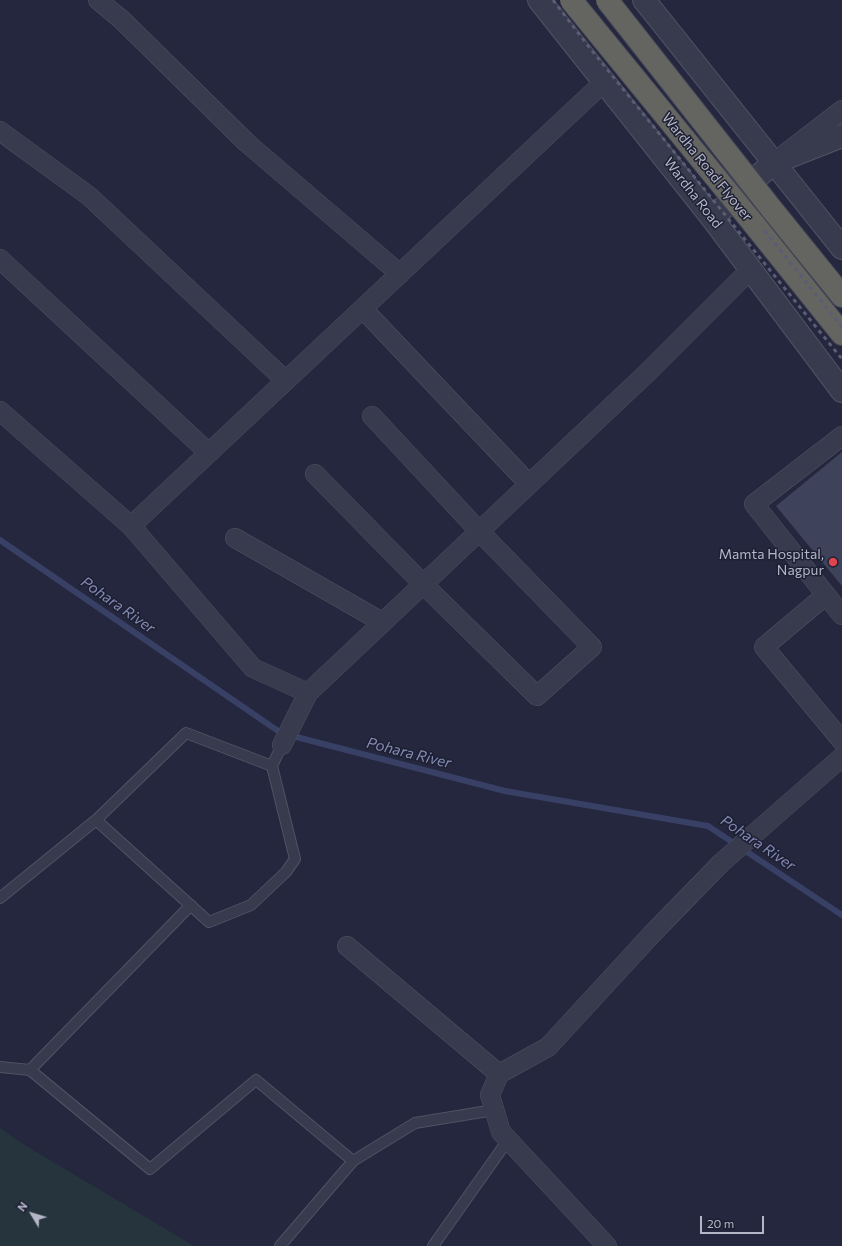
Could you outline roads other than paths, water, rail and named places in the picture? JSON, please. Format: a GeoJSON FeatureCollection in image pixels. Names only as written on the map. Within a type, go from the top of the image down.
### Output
{"type":"FeatureCollection","features":[{"type":"Feature","properties":{"kind":"highway","name":"Wardha Road Flyover"},"geometry":{"type":"LineString","coordinates":[[571,0],[842,334]]}},
{"type":"Feature","properties":{"kind":"highway","name":"Wardha Road Flyover"},"geometry":{"type":"LineString","coordinates":[[607,0],[842,296]]}},
{"type":"Feature","properties":{"kind":"street"},"geometry":{"type":"LineString","coordinates":[[98,0],[122,20],[247,143],[400,274]]}},
{"type":"Feature","properties":{"kind":"street","name":"Wardha Road"},"geometry":{"type":"LineString","coordinates":[[539,0],[605,81],[712,218],[842,391]]}},
{"type":"Feature","properties":{"kind":"street"},"geometry":{"type":"LineString","coordinates":[[644,0],[842,248]]}},
{"type":"Feature","properties":{"kind":"street"},"geometry":{"type":"LineString","coordinates":[[131,526],[605,81]]}},
{"type":"Feature","properties":{"kind":"street"},"geometry":{"type":"LineString","coordinates":[[712,218],[773,163],[842,110]]}},
{"type":"Feature","properties":{"kind":"street"},"geometry":{"type":"LineString","coordinates":[[0,131],[89,196],[286,381]]}},
{"type":"Feature","properties":{"kind":"street"},"geometry":{"type":"LineString","coordinates":[[773,163],[842,136]]}},
{"type":"Feature","properties":{"kind":"street"},"geometry":{"type":"LineString","coordinates":[[0,259],[208,454]]}},
{"type":"Feature","properties":{"kind":"street"},"geometry":{"type":"LineString","coordinates":[[282,746],[308,693],[648,372],[751,269]]}},
{"type":"Feature","properties":{"kind":"street"},"geometry":{"type":"LineString","coordinates":[[363,309],[529,484]]}},
{"type":"Feature","properties":{"kind":"street"},"geometry":{"type":"LineString","coordinates":[[0,411],[131,526],[253,668],[308,693]]}},
{"type":"Feature","properties":{"kind":"street"},"geometry":{"type":"LineString","coordinates":[[315,474],[423,584],[537,696],[592,647],[479,531],[372,416]]}},
{"type":"Feature","properties":{"kind":"street"},"geometry":{"type":"LineString","coordinates":[[842,436],[754,504],[842,615]]}},
{"type":"Feature","properties":{"kind":"street"},"geometry":{"type":"LineString","coordinates":[[235,538],[382,622]]}},
{"type":"Feature","properties":{"kind":"street"},"geometry":{"type":"LineString","coordinates":[[826,596],[764,647],[842,740]]}},
{"type":"Feature","properties":{"kind":"street"},"geometry":{"type":"LineString","coordinates":[[607,1246],[501,1132],[490,1094],[499,1074],[548,1047],[652,934],[721,863],[842,757]]}},
{"type":"Feature","properties":{"kind":"street"},"geometry":{"type":"LineString","coordinates":[[347,946],[499,1074]]}},
{"type":"Feature","properties":{"kind":"lane"},"geometry":{"type":"LineString","coordinates":[[0,898],[96,820],[186,733],[272,766]]}},
{"type":"Feature","properties":{"kind":"lane"},"geometry":{"type":"LineString","coordinates":[[96,820],[209,922],[251,905],[286,872],[295,860],[272,766],[282,746]]}},
{"type":"Feature","properties":{"kind":"lane"},"geometry":{"type":"LineString","coordinates":[[30,1070],[191,905]]}},
{"type":"Feature","properties":{"kind":"lane"},"geometry":{"type":"LineString","coordinates":[[0,1067],[30,1070],[150,1169],[256,1080],[353,1161]]}},
{"type":"Feature","properties":{"kind":"lane"},"geometry":{"type":"LineString","coordinates":[[280,1246],[353,1161],[415,1123],[494,1110]]}},
{"type":"Feature","properties":{"kind":"lane"},"geometry":{"type":"LineString","coordinates":[[433,1246],[508,1140]]}},
{"type":"Feature","properties":{"kind":"waterway","name":"Pohara River"},"geometry":{"type":"LineString","coordinates":[[0,540],[281,733],[505,791],[708,826],[842,915]]}},
{"type":"Feature","properties":{"kind":"railway"},"geometry":{"type":"LineString","coordinates":[[553,0],[589,47],[842,359]]}},
{"type":"Feature","properties":{"kind":"railway"},"geometry":{"type":"LineString","coordinates":[[579,0],[842,327]]}},
{"type":"Feature","properties":{"kind":"place","name":"Mamta Hospital, Nagpur"},"geometry":{"type":"Point","coordinates":[833,562]}}]}
